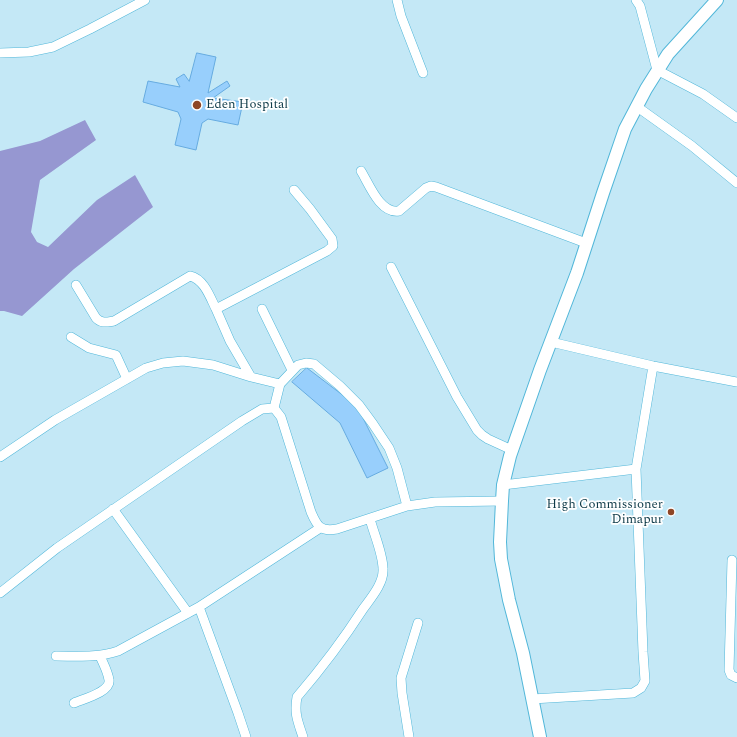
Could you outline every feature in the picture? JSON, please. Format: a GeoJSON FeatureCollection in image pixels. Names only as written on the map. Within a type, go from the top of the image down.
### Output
{"type":"FeatureCollection","features":[{"type":"Feature","properties":{"kind":"main road"},"geometry":{"type":"LineString","coordinates":[[540,737],[504,576],[500,542],[503,485],[512,450],[577,273],[625,129],[636,106],[658,70],[677,44],[717,0]]}},
{"type":"Feature","properties":{"kind":"street"},"geometry":{"type":"LineString","coordinates":[[0,53],[29,52],[53,47],[144,0]]}},
{"type":"Feature","properties":{"kind":"street"},"geometry":{"type":"LineString","coordinates":[[398,0],[401,16],[422,74]]}},
{"type":"Feature","properties":{"kind":"street"},"geometry":{"type":"LineString","coordinates":[[636,0],[640,6],[658,70],[703,94],[737,118]]}},
{"type":"Feature","properties":{"kind":"street"},"geometry":{"type":"LineString","coordinates":[[636,106],[692,146],[737,183]]}},
{"type":"Feature","properties":{"kind":"street"},"geometry":{"type":"LineString","coordinates":[[361,171],[381,204],[389,210],[395,212],[399,211],[426,188],[431,186],[586,243]]}},
{"type":"Feature","properties":{"kind":"street"},"geometry":{"type":"LineString","coordinates":[[216,309],[327,251],[333,246],[332,239],[294,190]]}},
{"type":"Feature","properties":{"kind":"street"},"geometry":{"type":"LineString","coordinates":[[391,267],[457,397],[477,430],[488,439],[512,450]]}},
{"type":"Feature","properties":{"kind":"street"},"geometry":{"type":"LineString","coordinates":[[76,285],[96,318],[100,322],[106,322],[114,320],[190,276],[196,278],[201,282],[216,309],[230,341],[250,377]]}},
{"type":"Feature","properties":{"kind":"street"},"geometry":{"type":"LineString","coordinates":[[262,309],[292,370]]}},
{"type":"Feature","properties":{"kind":"street"},"geometry":{"type":"LineString","coordinates":[[71,337],[89,348],[116,355],[127,379]]}},
{"type":"Feature","properties":{"kind":"street"},"geometry":{"type":"LineString","coordinates":[[551,342],[653,366],[737,382]]}},
{"type":"Feature","properties":{"kind":"street"},"geometry":{"type":"LineString","coordinates":[[0,457],[55,420],[146,368],[163,363],[183,361],[213,365],[250,377],[280,384]]}},
{"type":"Feature","properties":{"kind":"street"},"geometry":{"type":"LineString","coordinates":[[407,506],[397,468],[389,448],[374,424],[359,405],[340,386],[314,364],[306,362],[298,364],[280,384],[274,408],[280,417],[311,512],[320,528],[328,531],[337,529],[407,506],[436,502],[502,501]]}},
{"type":"Feature","properties":{"kind":"street"},"geometry":{"type":"LineString","coordinates":[[532,699],[634,693],[645,681],[636,469],[653,366]]}},
{"type":"Feature","properties":{"kind":"street"},"geometry":{"type":"LineString","coordinates":[[0,593],[57,548],[242,421],[262,409],[274,408]]}},
{"type":"Feature","properties":{"kind":"street"},"geometry":{"type":"LineString","coordinates":[[503,485],[636,469]]}},
{"type":"Feature","properties":{"kind":"street"},"geometry":{"type":"LineString","coordinates":[[113,509],[188,613]]}},
{"type":"Feature","properties":{"kind":"street"},"geometry":{"type":"LineString","coordinates":[[304,737],[296,718],[295,707],[297,697],[343,640],[372,597],[380,582],[384,570],[370,519]]}},
{"type":"Feature","properties":{"kind":"street"},"geometry":{"type":"LineString","coordinates":[[56,656],[88,657],[118,652],[199,607],[320,528]]}},
{"type":"Feature","properties":{"kind":"street"},"geometry":{"type":"LineString","coordinates":[[732,560],[729,670],[731,675],[737,678]]}},
{"type":"Feature","properties":{"kind":"street"},"geometry":{"type":"LineString","coordinates":[[199,607],[246,737]]}},
{"type":"Feature","properties":{"kind":"street"},"geometry":{"type":"LineString","coordinates":[[409,737],[401,678],[418,623]]}},
{"type":"Feature","properties":{"kind":"street"},"geometry":{"type":"LineString","coordinates":[[74,703],[104,691],[108,686],[110,681],[100,656]]}},
{"type":"Feature","properties":{"kind":"water"},"geometry":{"type":"Polygon","coordinates":[[[85,120],[96,140],[40,180],[31,232],[37,242],[48,247],[97,200],[135,175],[153,207],[74,269],[22,316],[0,311],[0,151],[40,141],[85,120]]]}},
{"type":"Feature","properties":{"kind":"building","name":"Eden Hospital"},"geometry":{"type":"Polygon","coordinates":[[[197,53],[216,57],[208,93],[227,81],[230,86],[213,98],[243,102],[238,125],[208,119],[202,123],[196,150],[175,145],[181,119],[178,112],[143,102],[148,81],[180,87],[176,79],[184,74],[189,81],[197,53]]]}},
{"type":"Feature","properties":{"kind":"building"},"geometry":{"type":"Polygon","coordinates":[[[307,368],[357,406],[388,468],[367,478],[340,423],[292,382],[307,368]]]}},
{"type":"Feature","properties":{"kind":"place","name":"Eden Hospital"},"geometry":{"type":"Point","coordinates":[197,105]}},
{"type":"Feature","properties":{"kind":"place","name":"High Commissioner Dimapur"},"geometry":{"type":"Point","coordinates":[671,512]}}]}
